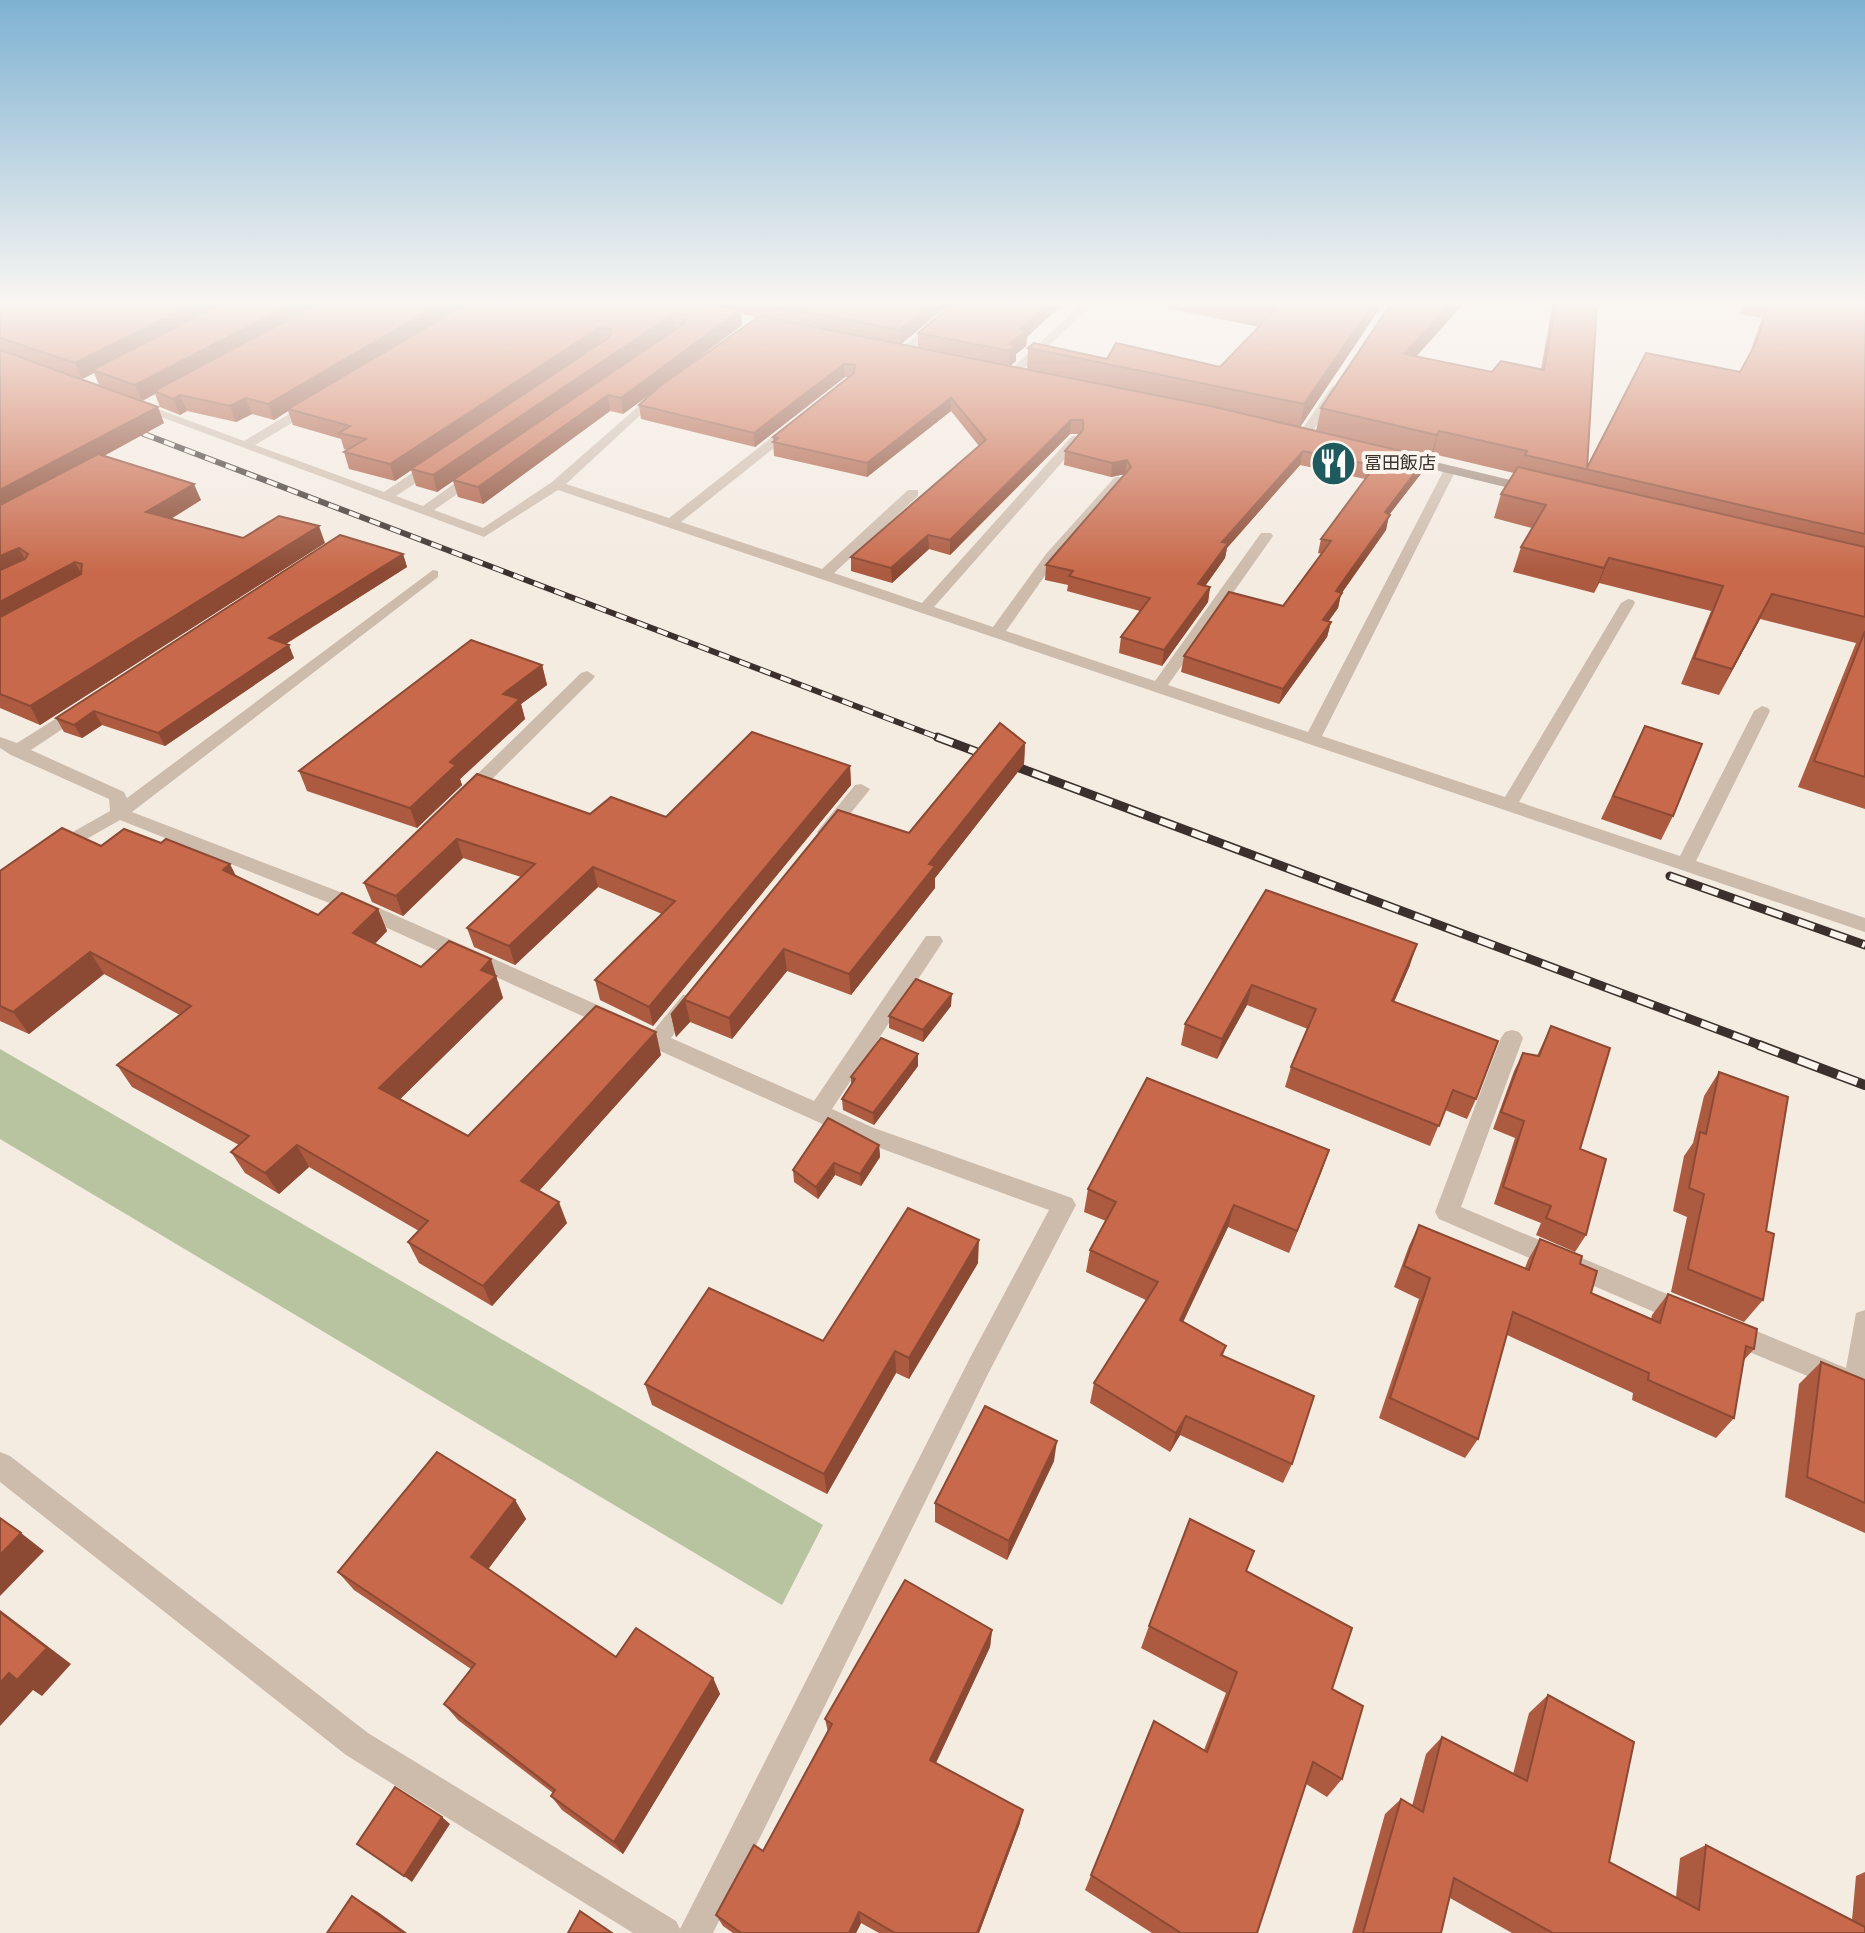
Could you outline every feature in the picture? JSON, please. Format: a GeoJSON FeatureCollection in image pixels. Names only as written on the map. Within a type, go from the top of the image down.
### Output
{"type":"FeatureCollection","features":[{"type":"Feature","properties":{"kind":"main road"},"geometry":{"type":"LineString","coordinates":[[1297,433],[1319,438]]}},
{"type":"Feature","properties":{"kind":"main road"},"geometry":{"type":"LineString","coordinates":[[1378,452],[1542,492]]}},
{"type":"Feature","properties":{"kind":"street"},"geometry":{"type":"LineString","coordinates":[[120,399],[484,533],[557,485],[661,392]]}},
{"type":"Feature","properties":{"kind":"street"},"geometry":{"type":"LineString","coordinates":[[1297,433],[1332,392]]}},
{"type":"Feature","properties":{"kind":"street"},"geometry":{"type":"LineString","coordinates":[[246,445],[328,396]]}},
{"type":"Feature","properties":{"kind":"street"},"geometry":{"type":"LineString","coordinates":[[144,408],[157,401]]}},
{"type":"Feature","properties":{"kind":"street"},"geometry":{"type":"LineString","coordinates":[[672,523],[801,419]]}},
{"type":"Feature","properties":{"kind":"street"},"geometry":{"type":"LineString","coordinates":[[926,607],[1076,439]]}},
{"type":"Feature","properties":{"kind":"street"},"geometry":{"type":"LineString","coordinates":[[387,496],[452,452]]}},
{"type":"Feature","properties":{"kind":"street"},"geometry":{"type":"LineString","coordinates":[[424,511],[488,467]]}},
{"type":"Feature","properties":{"kind":"street"},"geometry":{"type":"LineString","coordinates":[[1313,738],[1450,470]]}},
{"type":"Feature","properties":{"kind":"street"},"geometry":{"type":"LineString","coordinates":[[998,631],[1051,557],[1120,480]]}},
{"type":"Feature","properties":{"kind":"street"},"geometry":{"type":"LineString","coordinates":[[557,485],[1865,925]]}},
{"type":"Feature","properties":{"kind":"street"},"geometry":{"type":"LineString","coordinates":[[826,573],[913,493]]}},
{"type":"Feature","properties":{"kind":"street"},"geometry":{"type":"LineString","coordinates":[[1159,686],[1266,536]]}},
{"type":"Feature","properties":{"kind":"street"},"geometry":{"type":"LineString","coordinates":[[45,856],[119,813],[433,574]]}},
{"type":"Feature","properties":{"kind":"street"},"geometry":{"type":"LineString","coordinates":[[1509,805],[1628,603]]}},
{"type":"Feature","properties":{"kind":"street"},"geometry":{"type":"LineString","coordinates":[[454,807],[587,676]]}},
{"type":"Feature","properties":{"kind":"street"},"geometry":{"type":"LineString","coordinates":[[9,746],[95,700]]}},
{"type":"Feature","properties":{"kind":"street"},"geometry":{"type":"LineString","coordinates":[[1685,864],[1762,711]]}},
{"type":"Feature","properties":{"kind":"street"},"geometry":{"type":"LineString","coordinates":[[9,746],[118,796],[119,813]]}},
{"type":"Feature","properties":{"kind":"street"},"geometry":{"type":"LineString","coordinates":[[813,849],[861,789]]}},
{"type":"Feature","properties":{"kind":"street"},"geometry":{"type":"LineString","coordinates":[[119,813],[360,900],[657,1041],[866,1134],[1064,1205],[980,1364],[695,1933]]}},
{"type":"Feature","properties":{"kind":"street"},"geometry":{"type":"LineString","coordinates":[[818,1112],[933,941]]}},
{"type":"Feature","properties":{"kind":"street"},"geometry":{"type":"LineString","coordinates":[[657,1041],[706,981]]}},
{"type":"Feature","properties":{"kind":"street"},"geometry":{"type":"LineString","coordinates":[[1512,1038],[1447,1212],[1861,1387],[1865,1321]]}},
{"type":"Feature","properties":{"kind":"street"},"geometry":{"type":"LineString","coordinates":[[0,1465],[357,1744],[664,1933]]}},
{"type":"Feature","properties":{"kind":"green space"},"geometry":{"type":"Polygon","coordinates":[[[0,1049],[823,1525],[782,1605],[0,1139],[0,1049]]]}},
{"type":"Feature","properties":{"kind":"building"},"geometry":{"type":"Polygon","coordinates":[[[0,392],[117,392],[158,407],[0,490],[0,392]]]}},
{"type":"Feature","properties":{"kind":"building"},"geometry":{"type":"Polygon","coordinates":[[[157,392],[288,392],[268,404],[246,398],[230,406],[180,395],[173,399],[157,392]]]}},
{"type":"Feature","properties":{"kind":"building"},"geometry":{"type":"Polygon","coordinates":[[[317,392],[500,392],[390,464],[344,452],[366,439],[339,433],[350,426],[288,409],[317,392]]]}},
{"type":"Feature","properties":{"kind":"building"},"geometry":{"type":"Polygon","coordinates":[[[527,392],[556,392],[433,475],[411,469],[527,392]]]}},
{"type":"Feature","properties":{"kind":"building"},"geometry":{"type":"Polygon","coordinates":[[[583,392],[629,392],[621,398],[608,395],[478,487],[453,480],[583,392]]]}},
{"type":"Feature","properties":{"kind":"building"},"geometry":{"type":"Polygon","coordinates":[[[653,392],[807,392],[754,433],[639,405],[653,392]]]}},
{"type":"Feature","properties":{"kind":"building"},"geometry":{"type":"Polygon","coordinates":[[[830,392],[1141,392],[1427,457],[1385,512],[1390,515],[1336,591],[1342,593],[1323,620],[1331,622],[1283,689],[1184,656],[1229,592],[1283,606],[1331,541],[1321,539],[1375,466],[1303,451],[1222,542],[1228,543],[1198,584],[1210,587],[1164,650],[1121,637],[1150,598],[1069,576],[1073,571],[1046,565],[1131,467],[1127,460],[1112,463],[1065,451],[1083,430],[1083,420],[1071,420],[950,540],[928,535],[891,568],[851,557],[986,440],[951,398],[867,463],[773,442],[778,438],[773,437],[830,392]]]}},
{"type":"Feature","properties":{"kind":"building"},"geometry":{"type":"Polygon","coordinates":[[[1246,392],[1312,392],[1304,404],[1246,392]]]}},
{"type":"Feature","properties":{"kind":"building"},"geometry":{"type":"Polygon","coordinates":[[[1332,392],[1592,392],[1587,468],[1626,392],[1865,392],[1865,534],[1525,455],[1527,451],[1439,431],[1437,435],[1321,408],[1332,392]]]}},
{"type":"Feature","properties":{"kind":"building"},"geometry":{"type":"Polygon","coordinates":[[[98,454],[194,484],[146,512],[243,538],[279,516],[319,526],[30,706],[0,694],[0,617],[81,574],[82,564],[75,562],[0,602],[0,570],[25,559],[28,554],[19,548],[0,556],[0,505],[98,454]]]}},
{"type":"Feature","properties":{"kind":"building"},"geometry":{"type":"Polygon","coordinates":[[[1518,467],[1865,547],[1865,617],[1772,594],[1732,669],[1694,658],[1723,586],[1609,558],[1604,568],[1521,547],[1546,505],[1501,494],[1518,467]]]}},
{"type":"Feature","properties":{"kind":"building"},"geometry":{"type":"Polygon","coordinates":[[[340,535],[403,554],[269,638],[289,645],[158,733],[94,711],[74,725],[56,718],[340,535]]]}},
{"type":"Feature","properties":{"kind":"building"},"geometry":{"type":"Polygon","coordinates":[[[1865,631],[1865,777],[1814,761],[1865,631]]]}},
{"type":"Feature","properties":{"kind":"building"},"geometry":{"type":"Polygon","coordinates":[[[471,640],[542,665],[503,694],[520,699],[450,762],[456,765],[410,808],[299,771],[471,640]]]}},
{"type":"Feature","properties":{"kind":"building"},"geometry":{"type":"Polygon","coordinates":[[[1000,723],[1025,743],[929,864],[935,866],[849,974],[784,949],[729,1018],[685,1000],[671,1015],[838,810],[909,833],[1000,723]]]}},
{"type":"Feature","properties":{"kind":"building"},"geometry":{"type":"Polygon","coordinates":[[[1645,726],[1702,744],[1673,816],[1613,796],[1645,726]]]}},
{"type":"Feature","properties":{"kind":"building"},"geometry":{"type":"Polygon","coordinates":[[[752,732],[850,766],[649,1007],[595,980],[675,901],[593,867],[509,946],[467,928],[535,864],[457,839],[396,896],[364,883],[477,774],[590,814],[611,797],[666,817],[752,732]]]}},
{"type":"Feature","properties":{"kind":"building"},"geometry":{"type":"Polygon","coordinates":[[[62,828],[101,846],[124,829],[161,843],[166,839],[230,864],[223,870],[318,915],[342,893],[378,909],[353,933],[421,967],[449,941],[491,959],[481,970],[496,976],[379,1088],[468,1136],[596,1006],[656,1032],[521,1181],[559,1202],[483,1286],[408,1242],[428,1221],[297,1145],[265,1173],[231,1152],[249,1136],[117,1065],[191,1006],[90,952],[13,1012],[0,1006],[0,871],[62,828]]]}},
{"type":"Feature","properties":{"kind":"building"},"geometry":{"type":"Polygon","coordinates":[[[1266,890],[1417,944],[1392,1001],[1498,1041],[1476,1099],[1453,1090],[1439,1126],[1291,1067],[1316,1009],[1252,985],[1222,1039],[1185,1024],[1266,890]]]}},
{"type":"Feature","properties":{"kind":"building"},"geometry":{"type":"Polygon","coordinates":[[[916,979],[952,994],[923,1030],[889,1016],[916,979]]]}},
{"type":"Feature","properties":{"kind":"building"},"geometry":{"type":"Polygon","coordinates":[[[1551,1026],[1610,1048],[1580,1149],[1606,1159],[1586,1235],[1546,1218],[1551,1206],[1503,1187],[1524,1121],[1501,1112],[1523,1053],[1539,1056],[1551,1026]]]}},
{"type":"Feature","properties":{"kind":"building"},"geometry":{"type":"Polygon","coordinates":[[[881,1038],[918,1054],[873,1113],[842,1099],[855,1079],[851,1077],[881,1038]]]}},
{"type":"Feature","properties":{"kind":"building"},"geometry":{"type":"Polygon","coordinates":[[[1719,1072],[1788,1097],[1766,1231],[1774,1234],[1763,1300],[1688,1269],[1704,1194],[1689,1188],[1700,1132],[1706,1134],[1719,1072]]]}},
{"type":"Feature","properties":{"kind":"building"},"geometry":{"type":"Polygon","coordinates":[[[1147,1078],[1329,1150],[1297,1231],[1234,1205],[1180,1320],[1226,1346],[1221,1355],[1314,1396],[1292,1464],[1186,1416],[1176,1433],[1094,1383],[1158,1282],[1090,1250],[1116,1202],[1088,1189],[1147,1078]]]}},
{"type":"Feature","properties":{"kind":"building"},"geometry":{"type":"Polygon","coordinates":[[[828,1118],[879,1145],[860,1174],[834,1163],[816,1187],[793,1170],[828,1118]]]}},
{"type":"Feature","properties":{"kind":"building"},"geometry":{"type":"Polygon","coordinates":[[[908,1208],[979,1240],[909,1358],[895,1351],[824,1474],[645,1384],[709,1288],[823,1341],[908,1208]]]}},
{"type":"Feature","properties":{"kind":"building"},"geometry":{"type":"Polygon","coordinates":[[[1419,1225],[1529,1270],[1540,1239],[1582,1256],[1580,1264],[1597,1271],[1591,1293],[1660,1323],[1668,1294],[1757,1329],[1754,1349],[1746,1346],[1734,1418],[1648,1380],[1649,1373],[1513,1312],[1478,1439],[1390,1398],[1430,1278],[1404,1266],[1419,1225]]]}},
{"type":"Feature","properties":{"kind":"building"},"geometry":{"type":"Polygon","coordinates":[[[1821,1362],[1865,1380],[1865,1503],[1807,1477],[1821,1362]]]}},
{"type":"Feature","properties":{"kind":"building"},"geometry":{"type":"Polygon","coordinates":[[[985,1406],[1057,1441],[1009,1541],[935,1503],[985,1406]]]}},
{"type":"Feature","properties":{"kind":"building"},"geometry":{"type":"Polygon","coordinates":[[[437,1452],[515,1500],[471,1557],[616,1657],[636,1628],[713,1678],[614,1842],[551,1796],[555,1790],[444,1704],[475,1664],[338,1572],[437,1452]]]}},
{"type":"Feature","properties":{"kind":"building"},"geometry":{"type":"Polygon","coordinates":[[[0,1518],[21,1533],[0,1555],[0,1518]]]}},
{"type":"Feature","properties":{"kind":"building"},"geometry":{"type":"Polygon","coordinates":[[[1190,1519],[1254,1551],[1246,1571],[1352,1628],[1332,1689],[1363,1706],[1342,1779],[1313,1762],[1257,1933],[1181,1933],[1091,1875],[1154,1721],[1207,1752],[1237,1672],[1149,1626],[1190,1519]]]}},
{"type":"Feature","properties":{"kind":"building"},"geometry":{"type":"Polygon","coordinates":[[[905,1580],[992,1630],[930,1760],[1023,1810],[977,1933],[895,1933],[859,1912],[849,1933],[741,1933],[716,1915],[754,1845],[763,1851],[832,1724],[825,1719],[905,1580]]]}},
{"type":"Feature","properties":{"kind":"building"},"geometry":{"type":"Polygon","coordinates":[[[0,1612],[47,1648],[17,1680],[9,1673],[0,1683],[0,1612]]]}},
{"type":"Feature","properties":{"kind":"building"},"geometry":{"type":"Polygon","coordinates":[[[1548,1695],[1634,1742],[1609,1862],[1699,1910],[1706,1845],[1865,1927],[1865,1933],[1553,1933],[1454,1878],[1441,1933],[1363,1933],[1401,1799],[1423,1812],[1442,1737],[1527,1781],[1548,1695]]]}},
{"type":"Feature","properties":{"kind":"building"},"geometry":{"type":"Polygon","coordinates":[[[395,1787],[442,1817],[404,1876],[357,1844],[395,1787]]]}},
{"type":"Feature","properties":{"kind":"building"},"geometry":{"type":"Polygon","coordinates":[[[352,1896],[404,1933],[327,1933],[352,1896]]]}},
{"type":"Feature","properties":{"kind":"building"},"geometry":{"type":"Polygon","coordinates":[[[580,1911],[612,1933],[568,1933],[580,1911]]]}},
{"type":"Feature","properties":{"kind":"railway"},"geometry":{"type":"LineString","coordinates":[[123,426],[942,739]]}},
{"type":"Feature","properties":{"kind":"railway"},"geometry":{"type":"LineString","coordinates":[[937,737],[1765,1047]]}},
{"type":"Feature","properties":{"kind":"railway"},"geometry":{"type":"LineString","coordinates":[[1670,876],[1865,945]]}},
{"type":"Feature","properties":{"kind":"railway"},"geometry":{"type":"LineString","coordinates":[[1759,1045],[1865,1085]]}},
{"type":"Feature","properties":{"kind":"place","name":"冨田飯店"},"geometry":{"type":"Point","coordinates":[1333,463]}}]}
